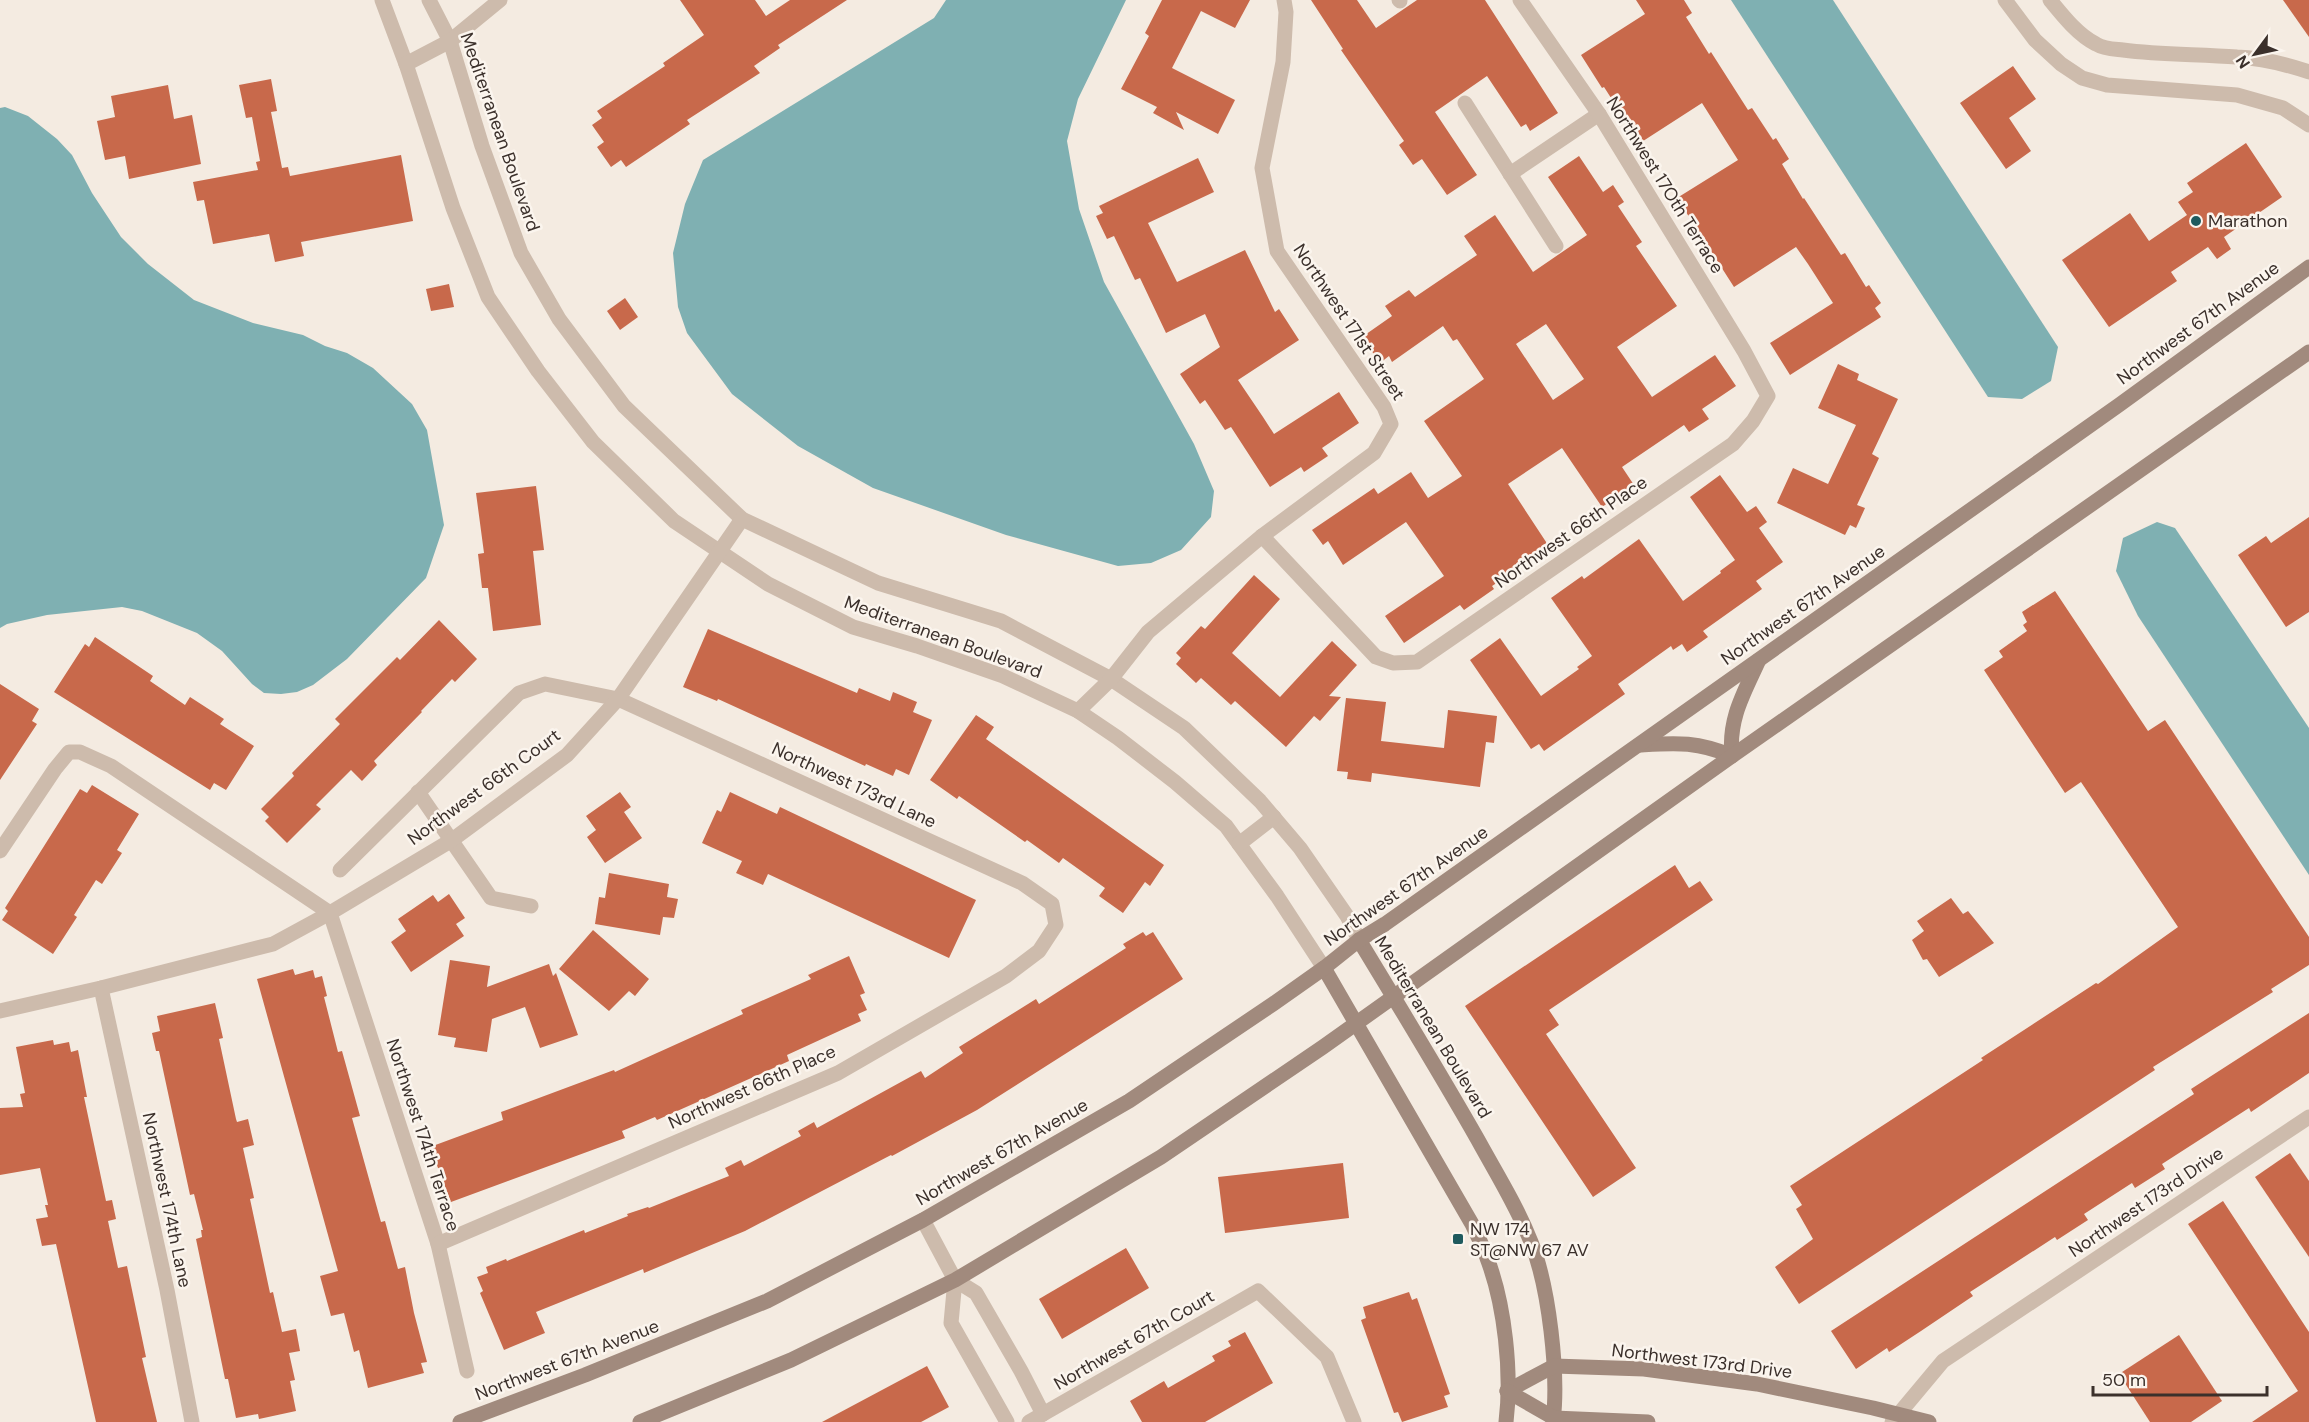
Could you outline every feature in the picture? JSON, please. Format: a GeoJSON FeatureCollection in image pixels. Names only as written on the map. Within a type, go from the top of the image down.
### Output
{"type":"FeatureCollection","features":[{"type":"Feature","properties":{"kind":"main road","name":"Northwest 67th Avenue"},"geometry":{"type":"LineString","coordinates":[[460,1422],[585,1375],[767,1301],[923,1221],[1129,1101],[1324,968],[1359,940],[1395,917],[2110,412],[2309,267]]}},
{"type":"Feature","properties":{"kind":"main road"},"geometry":{"type":"LineString","coordinates":[[640,1422],[791,1360],[955,1280],[1161,1157],[2309,352]]}},
{"type":"Feature","properties":{"kind":"main road"},"geometry":{"type":"LineString","coordinates":[[1732,756],[1730,740],[1732,721],[1759,660]]}},
{"type":"Feature","properties":{"kind":"main road"},"geometry":{"type":"LineString","coordinates":[[1639,745],[1696,744],[1710,746],[1732,756]]}},
{"type":"Feature","properties":{"kind":"main road","name":"Mediterranean Boulevard"},"geometry":{"type":"LineString","coordinates":[[1359,940],[1472,1131],[1513,1203],[1532,1243],[1546,1301],[1554,1366],[1553,1420]]}},
{"type":"Feature","properties":{"kind":"main road","name":"Mediterranean Boulevard"},"geometry":{"type":"LineString","coordinates":[[1324,968],[1472,1224],[1487,1259],[1500,1310],[1508,1368],[1506,1422]]}},
{"type":"Feature","properties":{"kind":"main road","name":"Northwest 173rd Drive"},"geometry":{"type":"LineString","coordinates":[[1507,1391],[1554,1366],[1644,1369],[1757,1384],[1896,1418],[1929,1422]]}},
{"type":"Feature","properties":{"kind":"main road"},"geometry":{"type":"LineString","coordinates":[[1507,1391],[1553,1420],[1648,1422]]}},
{"type":"Feature","properties":{"kind":"street","name":"Mediterranean Boulevard"},"geometry":{"type":"LineString","coordinates":[[382,0],[406,64],[453,208],[488,297],[538,370],[593,442],[674,521],[768,584],[853,627],[918,646],[1003,676],[1078,711],[1118,738],[1175,782],[1226,826],[1324,968]]}},
{"type":"Feature","properties":{"kind":"street","name":"Mediterranean Boulevard"},"geometry":{"type":"LineString","coordinates":[[429,0],[450,41],[482,146],[521,253],[559,319],[624,406],[742,519],[878,583],[1001,621],[1111,679],[1184,728],[1260,801],[1300,848],[1347,916],[1359,940]]}},
{"type":"Feature","properties":{"kind":"street"},"geometry":{"type":"LineString","coordinates":[[406,64],[450,41],[500,0]]}},
{"type":"Feature","properties":{"kind":"street","name":"Northwest 171st Street"},"geometry":{"type":"LineString","coordinates":[[1262,536],[1374,453],[1391,424],[1384,407],[1277,251],[1262,168],[1283,62],[1286,12],[1284,0]]}},
{"type":"Feature","properties":{"kind":"street","name":"Northwest 17Oth Terrace"},"geometry":{"type":"LineString","coordinates":[[1520,0],[1599,114],[1736,337],[1768,396]]}},
{"type":"Feature","properties":{"kind":"street"},"geometry":{"type":"LineString","coordinates":[[2005,0],[2035,40],[2061,64],[2082,78],[2107,85],[2237,95],[2283,108],[2309,125]]}},
{"type":"Feature","properties":{"kind":"street"},"geometry":{"type":"LineString","coordinates":[[2050,0],[2083,35],[2096,45],[2106,48],[2141,53],[2240,57],[2279,62],[2309,72]]}},
{"type":"Feature","properties":{"kind":"street"},"geometry":{"type":"LineString","coordinates":[[1465,103],[1556,246]]}},
{"type":"Feature","properties":{"kind":"street"},"geometry":{"type":"LineString","coordinates":[[1510,174],[1599,114]]}},
{"type":"Feature","properties":{"kind":"street","name":"Northwest 66th Place"},"geometry":{"type":"LineString","coordinates":[[1262,536],[1376,657],[1393,663],[1417,662],[1733,444],[1753,421],[1768,396]]}},
{"type":"Feature","properties":{"kind":"street","name":"Northwest 66th Court"},"geometry":{"type":"LineString","coordinates":[[0,1011],[273,944],[330,913],[452,840],[567,755],[618,699],[742,519]]}},
{"type":"Feature","properties":{"kind":"street"},"geometry":{"type":"LineString","coordinates":[[1078,711],[1111,679],[1148,632],[1262,536]]}},
{"type":"Feature","properties":{"kind":"street","name":"Northwest 173rd Lane"},"geometry":{"type":"LineString","coordinates":[[340,870],[519,693],[545,684],[618,699],[1022,884],[1052,904],[1056,925]]}},
{"type":"Feature","properties":{"kind":"street"},"geometry":{"type":"LineString","coordinates":[[0,851],[55,769],[69,752],[80,752],[111,766],[330,913]]}},
{"type":"Feature","properties":{"kind":"street"},"geometry":{"type":"LineString","coordinates":[[418,792],[491,898],[531,906]]}},
{"type":"Feature","properties":{"kind":"street"},"geometry":{"type":"LineString","coordinates":[[1239,844],[1274,817]]}},
{"type":"Feature","properties":{"kind":"street","name":"Northwest 174th Terrace"},"geometry":{"type":"LineString","coordinates":[[330,913],[438,1244],[467,1371]]}},
{"type":"Feature","properties":{"kind":"street","name":"Northwest 66th Place"},"geometry":{"type":"LineString","coordinates":[[438,1244],[838,1073],[1006,976],[1039,951],[1056,925]]}},
{"type":"Feature","properties":{"kind":"street","name":"Northwest 174th Lane"},"geometry":{"type":"LineString","coordinates":[[101,988],[167,1290],[192,1422]]}},
{"type":"Feature","properties":{"kind":"street","name":"Northwest 173rd Drive"},"geometry":{"type":"LineString","coordinates":[[1896,1418],[1943,1361],[2309,1117]]}},
{"type":"Feature","properties":{"kind":"street"},"geometry":{"type":"LineString","coordinates":[[923,1221],[955,1280],[976,1293],[1043,1414]]}},
{"type":"Feature","properties":{"kind":"street"},"geometry":{"type":"LineString","coordinates":[[955,1280],[951,1323],[1007,1422]]}},
{"type":"Feature","properties":{"kind":"street","name":"Northwest 67th Court"},"geometry":{"type":"LineString","coordinates":[[1029,1422],[1258,1291],[1327,1357],[1354,1422]]}},
{"type":"Feature","properties":{"kind":"water"},"geometry":{"type":"Polygon","coordinates":[[[946,0],[1126,0],[1078,99],[1067,141],[1079,209],[1104,282],[1194,444],[1214,491],[1211,517],[1181,550],[1151,563],[1118,566],[1006,535],[873,488],[798,446],[732,394],[687,333],[678,307],[673,253],[685,204],[703,160],[934,18],[946,0]]]}},
{"type":"Feature","properties":{"kind":"water"},"geometry":{"type":"Polygon","coordinates":[[[1731,0],[1833,0],[2058,347],[2051,381],[2022,399],[1988,397],[1731,0]]]}},
{"type":"Feature","properties":{"kind":"water"},"geometry":{"type":"Polygon","coordinates":[[[5,107],[28,116],[57,139],[72,155],[92,193],[121,237],[148,264],[194,300],[253,323],[303,335],[325,346],[347,353],[373,368],[412,404],[427,430],[444,525],[426,578],[347,659],[313,685],[297,692],[264,693],[252,684],[222,651],[197,633],[142,611],[122,607],[47,615],[7,624],[0,628],[0,108],[5,107]]]}},
{"type":"Feature","properties":{"kind":"water"},"geometry":{"type":"Polygon","coordinates":[[[2157,522],[2175,528],[2309,728],[2309,875],[2138,616],[2116,571],[2123,538],[2157,522]]]}},
{"type":"Feature","properties":{"kind":"building"},"geometry":{"type":"Polygon","coordinates":[[[680,0],[755,0],[766,16],[790,0],[847,0],[778,45],[780,48],[754,66],[760,73],[687,120],[690,124],[626,167],[621,160],[611,167],[597,147],[604,142],[592,125],[602,118],[597,111],[665,66],[663,63],[704,35],[680,0]]]}},
{"type":"Feature","properties":{"kind":"building"},"geometry":{"type":"Polygon","coordinates":[[[1162,0],[1250,0],[1235,28],[1201,11],[1172,68],[1235,100],[1218,134],[1176,112],[1184,130],[1153,113],[1157,107],[1121,89],[1149,36],[1145,33],[1162,0]]]}},
{"type":"Feature","properties":{"kind":"building"},"geometry":{"type":"Polygon","coordinates":[[[1311,0],[1357,0],[1376,28],[1417,0],[1485,0],[1558,113],[1530,131],[1526,124],[1521,127],[1487,76],[1435,112],[1477,175],[1447,195],[1422,159],[1413,165],[1399,145],[1404,141],[1341,50],[1343,49],[1311,0]]]}},
{"type":"Feature","properties":{"kind":"building"},"geometry":{"type":"Polygon","coordinates":[[[1636,0],[1684,0],[1692,13],[1686,17],[1709,54],[1711,52],[1748,110],[1752,108],[1773,140],[1776,138],[1789,159],[1782,164],[1803,199],[1841,255],[1845,253],[1866,287],[1869,285],[1881,303],[1875,308],[1881,317],[1790,375],[1770,343],[1833,303],[1808,264],[1796,247],[1734,287],[1677,198],[1738,160],[1702,103],[1640,143],[1581,55],[1645,14],[1636,0]]]}},
{"type":"Feature","properties":{"kind":"building"},"geometry":{"type":"Polygon","coordinates":[[[2283,0],[2309,0],[2309,37],[2283,0]]]}},
{"type":"Feature","properties":{"kind":"building"},"geometry":{"type":"Polygon","coordinates":[[[2013,66],[2036,99],[2009,118],[2031,151],[2006,169],[1960,103],[2013,66]]]}},
{"type":"Feature","properties":{"kind":"building"},"geometry":{"type":"Polygon","coordinates":[[[271,79],[277,111],[271,112],[282,168],[288,167],[290,176],[401,155],[413,221],[301,242],[304,256],[275,262],[269,234],[213,244],[204,200],[197,201],[193,182],[258,170],[256,162],[260,161],[252,117],[246,118],[239,85],[271,79]]]}},
{"type":"Feature","properties":{"kind":"building"},"geometry":{"type":"Polygon","coordinates":[[[168,85],[174,119],[192,115],[201,164],[129,179],[125,156],[105,160],[97,121],[115,117],[111,96],[168,85]]]}},
{"type":"Feature","properties":{"kind":"building"},"geometry":{"type":"Polygon","coordinates":[[[2246,143],[2282,197],[2224,237],[2231,249],[2217,259],[2208,247],[2171,272],[2177,281],[2109,327],[2062,260],[2130,213],[2149,241],[2187,215],[2178,202],[2193,192],[2187,183],[2246,143]]]}},
{"type":"Feature","properties":{"kind":"building"},"geometry":{"type":"Polygon","coordinates":[[[1579,156],[1603,192],[1613,185],[1624,202],[1618,206],[1642,242],[1636,246],[1677,306],[1617,347],[1652,397],[1715,355],[1736,386],[1702,409],[1709,419],[1689,432],[1684,425],[1622,467],[1634,485],[1602,507],[1562,448],[1508,484],[1550,548],[1492,586],[1494,589],[1464,610],[1460,605],[1404,643],[1385,616],[1444,576],[1406,522],[1343,565],[1328,541],[1323,545],[1312,530],[1374,488],[1378,494],[1411,472],[1428,498],[1462,476],[1424,421],[1484,379],[1457,339],[1453,341],[1443,326],[1392,362],[1389,356],[1380,363],[1362,337],[1392,316],[1385,306],[1409,290],[1415,297],[1477,255],[1464,236],[1495,215],[1533,272],[1587,235],[1548,177],[1579,156]],[[1546,324],[1516,344],[1553,400],[1584,379],[1546,324]]]}},
{"type":"Feature","properties":{"kind":"building"},"geometry":{"type":"Polygon","coordinates":[[[1198,158],[1214,192],[1148,223],[1177,282],[1245,250],[1275,312],[1279,309],[1299,340],[1238,380],[1274,434],[1339,392],[1359,423],[1322,448],[1328,456],[1304,472],[1301,467],[1270,487],[1231,427],[1225,430],[1205,400],[1200,404],[1180,374],[1220,347],[1205,314],[1166,333],[1140,278],[1135,280],[1114,236],[1107,239],[1096,216],[1103,213],[1099,206],[1198,158]]]}},
{"type":"Feature","properties":{"kind":"building"},"geometry":{"type":"Polygon","coordinates":[[[449,284],[454,307],[431,311],[426,289],[449,284]]]}},
{"type":"Feature","properties":{"kind":"building"},"geometry":{"type":"Polygon","coordinates":[[[625,298],[638,317],[620,330],[607,311],[625,298]]]}},
{"type":"Feature","properties":{"kind":"building"},"geometry":{"type":"Polygon","coordinates":[[[1838,364],[1859,374],[1857,380],[1898,399],[1872,454],[1879,458],[1857,505],[1865,508],[1856,528],[1850,525],[1845,535],[1777,503],[1793,468],[1828,484],[1856,425],[1818,408],[1838,364]]]}},
{"type":"Feature","properties":{"kind":"building"},"geometry":{"type":"Polygon","coordinates":[[[1720,475],[1747,512],[1756,506],[1767,522],[1759,528],[1783,562],[1756,581],[1762,589],[1703,631],[1708,637],[1687,652],[1682,644],[1673,650],[1671,646],[1618,684],[1625,694],[1544,751],[1539,744],[1531,749],[1470,660],[1500,638],[1541,696],[1579,669],[1577,667],[1592,656],[1551,598],[1582,576],[1584,579],[1639,539],[1683,601],[1721,573],[1720,571],[1735,560],[1690,497],[1720,475]]]}},
{"type":"Feature","properties":{"kind":"building"},"geometry":{"type":"Polygon","coordinates":[[[536,486],[544,550],[533,551],[541,625],[493,631],[488,588],[482,588],[478,554],[484,553],[476,493],[536,486]]]}},
{"type":"Feature","properties":{"kind":"building"},"geometry":{"type":"Polygon","coordinates":[[[2309,517],[2309,612],[2286,627],[2238,555],[2266,536],[2271,543],[2309,517]]]}},
{"type":"Feature","properties":{"kind":"building"},"geometry":{"type":"Polygon","coordinates":[[[1254,575],[1280,599],[1232,653],[1280,697],[1332,641],[1357,665],[1329,696],[1341,697],[1320,721],[1314,716],[1286,747],[1235,701],[1231,705],[1201,678],[1196,683],[1176,664],[1181,658],[1176,653],[1201,626],[1205,629],[1254,575]]]}},
{"type":"Feature","properties":{"kind":"building"},"geometry":{"type":"Polygon","coordinates":[[[2055,591],[2148,731],[2165,720],[2309,937],[2309,965],[2271,989],[2273,992],[2153,1067],[2155,1070],[1799,1304],[1775,1267],[1813,1239],[1796,1209],[1802,1205],[1790,1186],[1983,1060],[1981,1058],[2096,983],[2098,984],[2178,927],[2081,782],[2065,793],[1984,670],[2003,657],[1999,651],[2027,631],[2023,625],[2027,622],[2022,612],[2055,591]]]}},
{"type":"Feature","properties":{"kind":"building"},"geometry":{"type":"Polygon","coordinates":[[[439,620],[477,659],[455,682],[452,679],[421,711],[374,761],[377,765],[362,781],[351,770],[316,805],[321,809],[287,843],[265,821],[269,817],[261,809],[294,776],[292,773],[340,724],[335,719],[397,657],[400,660],[439,620]]]}},
{"type":"Feature","properties":{"kind":"building"},"geometry":{"type":"Polygon","coordinates":[[[708,629],[857,693],[859,688],[890,701],[893,692],[917,702],[913,712],[932,720],[909,775],[896,769],[893,776],[866,764],[865,766],[718,699],[717,701],[683,687],[708,629]]]}},
{"type":"Feature","properties":{"kind":"building"},"geometry":{"type":"Polygon","coordinates":[[[95,637],[153,676],[150,681],[185,705],[190,697],[224,719],[220,724],[254,746],[226,790],[214,783],[210,790],[54,692],[85,644],[89,647],[95,637]]]}},
{"type":"Feature","properties":{"kind":"building"},"geometry":{"type":"Polygon","coordinates":[[[0,684],[39,709],[32,721],[37,724],[0,780],[0,684]]]}},
{"type":"Feature","properties":{"kind":"building"},"geometry":{"type":"Polygon","coordinates":[[[1346,698],[1386,702],[1381,741],[1444,748],[1448,710],[1497,716],[1494,743],[1486,742],[1480,787],[1372,773],[1371,782],[1347,779],[1348,772],[1337,771],[1346,698]]]}},
{"type":"Feature","properties":{"kind":"building"},"geometry":{"type":"Polygon","coordinates":[[[976,715],[994,727],[986,739],[1164,865],[1150,886],[1145,882],[1123,913],[1099,896],[1105,888],[1063,858],[1059,863],[959,796],[957,799],[930,780],[976,715]]]}},
{"type":"Feature","properties":{"kind":"building"},"geometry":{"type":"Polygon","coordinates":[[[92,785],[139,814],[117,850],[122,853],[102,884],[96,880],[74,915],[77,917],[53,954],[2,920],[8,911],[5,908],[80,789],[87,793],[92,785]]]}},
{"type":"Feature","properties":{"kind":"building"},"geometry":{"type":"Polygon","coordinates":[[[620,792],[631,807],[624,812],[642,838],[605,863],[587,837],[596,830],[586,816],[620,792]]]}},
{"type":"Feature","properties":{"kind":"building"},"geometry":{"type":"Polygon","coordinates":[[[730,792],[777,814],[780,807],[976,900],[949,958],[768,874],[763,885],[736,873],[742,861],[702,843],[717,810],[721,812],[730,792]]]}},
{"type":"Feature","properties":{"kind":"building"},"geometry":{"type":"Polygon","coordinates":[[[1675,865],[1689,888],[1700,881],[1713,900],[1549,1010],[1559,1025],[1546,1034],[1636,1168],[1593,1197],[1465,1006],[1675,865]]]}},
{"type":"Feature","properties":{"kind":"building"},"geometry":{"type":"Polygon","coordinates":[[[609,873],[669,884],[667,897],[678,899],[674,918],[663,917],[660,935],[595,924],[599,897],[605,898],[609,873]]]}},
{"type":"Feature","properties":{"kind":"building"},"geometry":{"type":"Polygon","coordinates":[[[449,894],[465,918],[456,924],[464,936],[411,972],[391,942],[406,931],[398,919],[433,895],[438,902],[449,894]]]}},
{"type":"Feature","properties":{"kind":"building"},"geometry":{"type":"Polygon","coordinates":[[[1951,898],[1963,914],[1968,911],[1994,943],[1939,977],[1927,959],[1923,960],[1912,940],[1924,931],[1917,921],[1951,898]]]}},
{"type":"Feature","properties":{"kind":"building"},"geometry":{"type":"Polygon","coordinates":[[[593,930],[649,979],[635,996],[629,991],[609,1011],[559,969],[593,930]]]}},
{"type":"Feature","properties":{"kind":"building"},"geometry":{"type":"Polygon","coordinates":[[[1143,932],[1146,936],[1153,932],[1183,979],[977,1110],[892,1156],[745,1231],[644,1273],[643,1269],[536,1312],[545,1333],[504,1350],[480,1293],[483,1291],[477,1277],[488,1273],[486,1267],[506,1259],[507,1261],[584,1230],[585,1233],[628,1216],[627,1214],[649,1208],[729,1176],[725,1168],[741,1160],[744,1166],[801,1136],[798,1131],[814,1122],[817,1128],[921,1071],[925,1078],[963,1053],[959,1047],[1036,999],[1039,1004],[1126,948],[1123,944],[1143,932]]]}},
{"type":"Feature","properties":{"kind":"building"},"geometry":{"type":"Polygon","coordinates":[[[849,956],[865,993],[860,995],[867,1010],[858,1014],[861,1021],[787,1055],[789,1061],[657,1120],[655,1117],[622,1131],[625,1138],[451,1202],[430,1147],[503,1120],[501,1112],[614,1070],[615,1072],[743,1014],[741,1010],[811,979],[808,975],[849,956]]]}},
{"type":"Feature","properties":{"kind":"building"},"geometry":{"type":"Polygon","coordinates":[[[450,960],[490,966],[487,987],[549,964],[553,976],[556,973],[578,1035],[540,1048],[525,1007],[492,1019],[487,1052],[454,1047],[456,1038],[438,1035],[450,960]]]}},
{"type":"Feature","properties":{"kind":"building"},"geometry":{"type":"Polygon","coordinates":[[[293,969],[295,975],[313,970],[315,978],[322,976],[327,996],[324,997],[338,1052],[342,1051],[360,1116],[352,1118],[381,1222],[385,1221],[398,1269],[405,1267],[427,1362],[421,1363],[424,1373],[368,1388],[359,1350],[354,1352],[344,1313],[331,1316],[320,1276],[338,1271],[257,979],[293,969]]]}},
{"type":"Feature","properties":{"kind":"building"},"geometry":{"type":"Polygon","coordinates":[[[215,1003],[223,1038],[219,1039],[236,1119],[237,1122],[248,1119],[254,1145],[243,1148],[254,1198],[250,1199],[270,1293],[273,1292],[282,1332],[296,1329],[300,1351],[289,1353],[295,1380],[290,1381],[296,1411],[259,1419],[258,1414],[236,1418],[228,1379],[225,1379],[196,1239],[202,1237],[201,1230],[203,1230],[194,1194],[190,1195],[159,1051],[156,1051],[152,1033],[160,1031],[157,1016],[215,1003]]]}},
{"type":"Feature","properties":{"kind":"building"},"geometry":{"type":"Polygon","coordinates":[[[2309,1013],[2309,1073],[2251,1112],[2249,1108],[2162,1164],[2165,1169],[2135,1188],[2132,1183],[2084,1214],[2088,1220],[2057,1240],[2055,1237],[1970,1292],[1973,1296],[1889,1352],[1887,1348],[1856,1369],[1831,1331],[2194,1094],[2191,1089],[2309,1013]]]}},
{"type":"Feature","properties":{"kind":"building"},"geometry":{"type":"Polygon","coordinates":[[[53,1040],[54,1045],[69,1042],[71,1052],[78,1050],[87,1097],[84,1097],[106,1201],[112,1200],[116,1219],[108,1221],[118,1268],[127,1266],[146,1357],[142,1358],[157,1422],[96,1422],[56,1244],[42,1246],[36,1219],[48,1217],[45,1205],[48,1205],[40,1168],[0,1175],[0,1108],[23,1107],[20,1094],[25,1093],[16,1047],[53,1040]]]}},
{"type":"Feature","properties":{"kind":"building"},"geometry":{"type":"Polygon","coordinates":[[[2290,1153],[2309,1181],[2309,1257],[2255,1177],[2290,1153]]]}},
{"type":"Feature","properties":{"kind":"building"},"geometry":{"type":"Polygon","coordinates":[[[1343,1163],[1349,1218],[1225,1233],[1218,1177],[1343,1163]]]}},
{"type":"Feature","properties":{"kind":"building"},"geometry":{"type":"Polygon","coordinates":[[[2223,1201],[2309,1332],[2309,1422],[2252,1422],[2298,1391],[2188,1224],[2223,1201]]]}},
{"type":"Feature","properties":{"kind":"building"},"geometry":{"type":"Polygon","coordinates":[[[1126,1248],[1149,1288],[1062,1339],[1039,1299],[1126,1248]]]}},
{"type":"Feature","properties":{"kind":"building"},"geometry":{"type":"Polygon","coordinates":[[[1409,1292],[1412,1300],[1417,1298],[1450,1394],[1444,1396],[1448,1407],[1402,1422],[1398,1412],[1394,1413],[1361,1320],[1366,1318],[1363,1307],[1409,1292]]]}},
{"type":"Feature","properties":{"kind":"building"},"geometry":{"type":"Polygon","coordinates":[[[1245,1332],[1273,1383],[1205,1422],[1142,1422],[1130,1401],[1164,1381],[1168,1388],[1215,1361],[1212,1356],[1231,1346],[1228,1341],[1245,1332]]]}},
{"type":"Feature","properties":{"kind":"building"},"geometry":{"type":"Polygon","coordinates":[[[2179,1335],[2222,1401],[2191,1422],[2150,1422],[2119,1374],[2179,1335]]]}},
{"type":"Feature","properties":{"kind":"building"},"geometry":{"type":"Polygon","coordinates":[[[927,1366],[949,1407],[921,1422],[822,1422],[927,1366]]]}},
{"type":"Feature","properties":{"kind":"place","name":"Marathon"},"geometry":{"type":"Point","coordinates":[2196,221]}},
{"type":"Feature","properties":{"kind":"place","name":"NW 174 ST@NW 67 AV"},"geometry":{"type":"Point","coordinates":[1458,1239]}}]}
